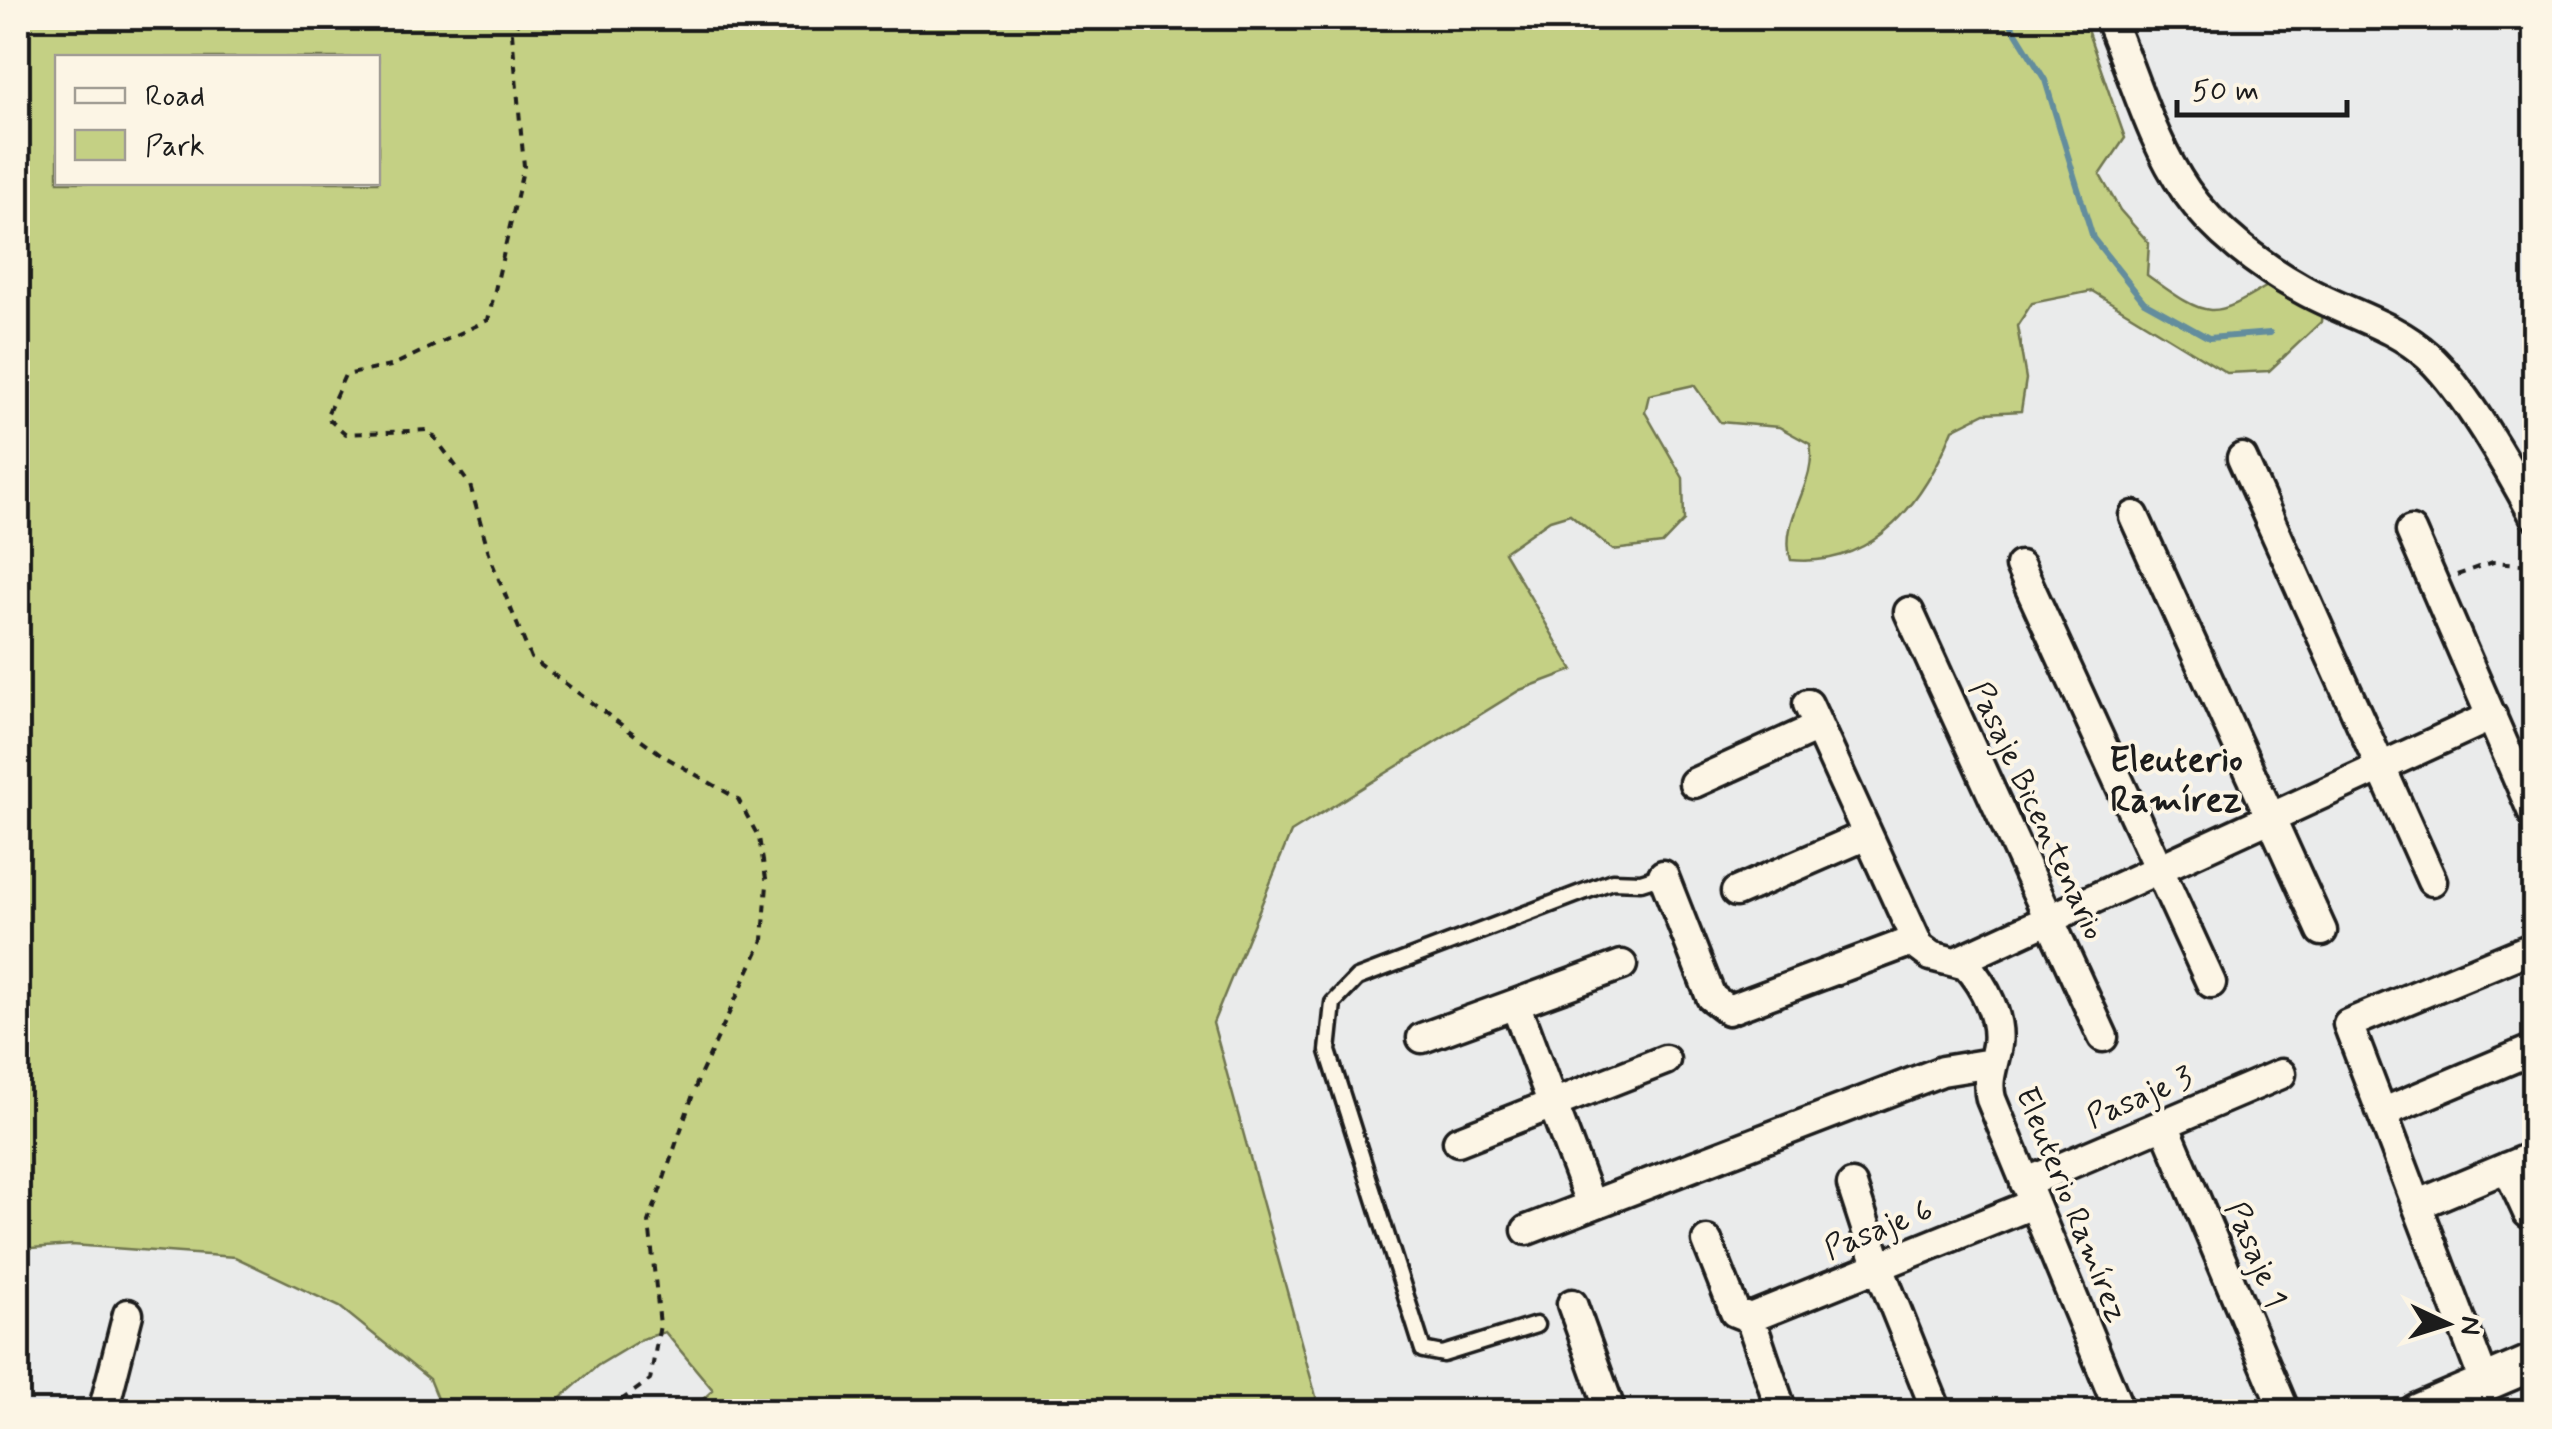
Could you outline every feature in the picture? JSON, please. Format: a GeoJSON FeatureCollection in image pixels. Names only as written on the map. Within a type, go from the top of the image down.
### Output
{"type":"FeatureCollection","features":[{"type":"Feature","properties":{"kind":"street"},"geometry":{"type":"LineString","coordinates":[[2109,18],[2151,128],[2187,192],[2239,247],[2303,290],[2372,319],[2428,357],[2460,396],[2534,515]]}},
{"type":"Feature","properties":{"kind":"street"},"geometry":{"type":"LineString","coordinates":[[2242,458],[2432,881]]}},
{"type":"Feature","properties":{"kind":"street"},"geometry":{"type":"LineString","coordinates":[[2134,516],[2322,931]]}},
{"type":"Feature","properties":{"kind":"street"},"geometry":{"type":"LineString","coordinates":[[2411,531],[2534,816]]}},
{"type":"Feature","properties":{"kind":"street"},"geometry":{"type":"LineString","coordinates":[[2020,566],[2211,983]]}},
{"type":"Feature","properties":{"kind":"street","name":"Pasaje Bicentenario"},"geometry":{"type":"LineString","coordinates":[[1908,612],[2103,1037]]}},
{"type":"Feature","properties":{"kind":"street"},"geometry":{"type":"LineString","coordinates":[[1663,875],[1711,996],[1728,1010],[1915,940],[1813,715],[1694,782]]}},
{"type":"Feature","properties":{"kind":"street"},"geometry":{"type":"LineString","coordinates":[[1958,961],[2492,716]]}},
{"type":"Feature","properties":{"kind":"street"},"geometry":{"type":"LineString","coordinates":[[1736,892],[1867,835]]}},
{"type":"Feature","properties":{"kind":"street","name":"Eleuterio Ramírez"},"geometry":{"type":"LineString","coordinates":[[1915,940],[1932,956],[1958,961],[1972,972],[1994,1014],[1998,1030],[1988,1080],[1991,1099],[2120,1412]]}},
{"type":"Feature","properties":{"kind":"street"},"geometry":{"type":"LineString","coordinates":[[2486,1382],[2348,1024],[2534,947]]}},
{"type":"Feature","properties":{"kind":"street"},"geometry":{"type":"LineString","coordinates":[[1422,1038],[1622,964]]}},
{"type":"Feature","properties":{"kind":"street"},"geometry":{"type":"LineString","coordinates":[[1515,1004],[1592,1205]]}},
{"type":"Feature","properties":{"kind":"street"},"geometry":{"type":"LineString","coordinates":[[2382,1113],[2534,1049]]}},
{"type":"Feature","properties":{"kind":"street"},"geometry":{"type":"LineString","coordinates":[[1458,1140],[1665,1060]]}},
{"type":"Feature","properties":{"kind":"street"},"geometry":{"type":"LineString","coordinates":[[1526,1230],[1942,1072],[1992,1063]]}},
{"type":"Feature","properties":{"kind":"street","name":"Pasaje 3"},"geometry":{"type":"LineString","coordinates":[[2029,1194],[2164,1124],[2281,1074]]}},
{"type":"Feature","properties":{"kind":"street","name":"Pasaje 1"},"geometry":{"type":"LineString","coordinates":[[2164,1124],[2285,1412]]}},
{"type":"Feature","properties":{"kind":"street"},"geometry":{"type":"LineString","coordinates":[[2417,1204],[2534,1156]]}},
{"type":"Feature","properties":{"kind":"street"},"geometry":{"type":"LineString","coordinates":[[2507,1167],[2528,1212],[2534,1216]]}},
{"type":"Feature","properties":{"kind":"street"},"geometry":{"type":"LineString","coordinates":[[1852,1185],[1878,1266],[1937,1412]]}},
{"type":"Feature","properties":{"kind":"street","name":"Pasaje 6"},"geometry":{"type":"LineString","coordinates":[[1750,1318],[1878,1266],[2029,1194]]}},
{"type":"Feature","properties":{"kind":"street"},"geometry":{"type":"LineString","coordinates":[[1706,1240],[1735,1312],[1750,1318],[1782,1412]]}},
{"type":"Feature","properties":{"kind":"street"},"geometry":{"type":"LineString","coordinates":[[1572,1304],[1611,1412]]}},
{"type":"Feature","properties":{"kind":"street"},"geometry":{"type":"LineString","coordinates":[[103,1412],[128,1314]]}},
{"type":"Feature","properties":{"kind":"street"},"geometry":{"type":"LineString","coordinates":[[2424,1410],[2534,1362]]}},
{"type":"Feature","properties":{"kind":"lane"},"geometry":{"type":"LineString","coordinates":[[1536,1325],[1443,1354],[1423,1350],[1331,1066],[1329,1014],[1339,992],[1357,978],[1612,882],[1640,882],[1663,875]]}},
{"type":"Feature","properties":{"kind":"path"},"geometry":{"type":"LineString","coordinates":[[520,18],[512,33],[524,166],[488,320],[391,366],[345,376],[326,417],[346,434],[429,430],[470,486],[491,560],[531,658],[662,755],[738,799],[759,838],[767,884],[764,940],[698,1080],[650,1222],[660,1326],[650,1380],[604,1412]]}},
{"type":"Feature","properties":{"kind":"path"},"geometry":{"type":"LineString","coordinates":[[2434,584],[2493,562],[2534,565]]}},
{"type":"Feature","properties":{"kind":"green space"},"geometry":{"type":"Polygon","coordinates":[[[18,18],[2083,18],[2125,138],[2100,175],[2120,210],[2149,243],[2147,275],[2199,308],[2224,308],[2279,279],[2322,309],[2321,322],[2269,371],[2227,373],[2092,291],[2032,303],[2017,326],[2026,379],[2021,411],[1985,413],[1953,429],[1928,481],[1893,524],[1848,553],[1821,560],[1791,560],[1788,545],[1793,516],[1809,473],[1810,444],[1779,427],[1720,422],[1694,385],[1649,395],[1645,412],[1683,478],[1684,521],[1662,544],[1613,550],[1570,514],[1550,520],[1504,552],[1573,670],[1520,690],[1291,832],[1213,1023],[1320,1411],[690,1411],[713,1390],[665,1332],[642,1339],[597,1366],[554,1404],[537,1411],[442,1411],[429,1379],[340,1307],[235,1257],[72,1245],[18,1249],[18,18]]]}},
{"type":"Feature","properties":{"kind":"waterway"},"geometry":{"type":"LineString","coordinates":[[2007,18],[2045,80],[2093,238],[2144,302],[2209,338],[2270,333]]}},
{"type":"Feature","properties":{"kind":"district","name":"Eleuterio Ramírez"},"geometry":{"type":"Point","coordinates":[2176,779]}}]}
